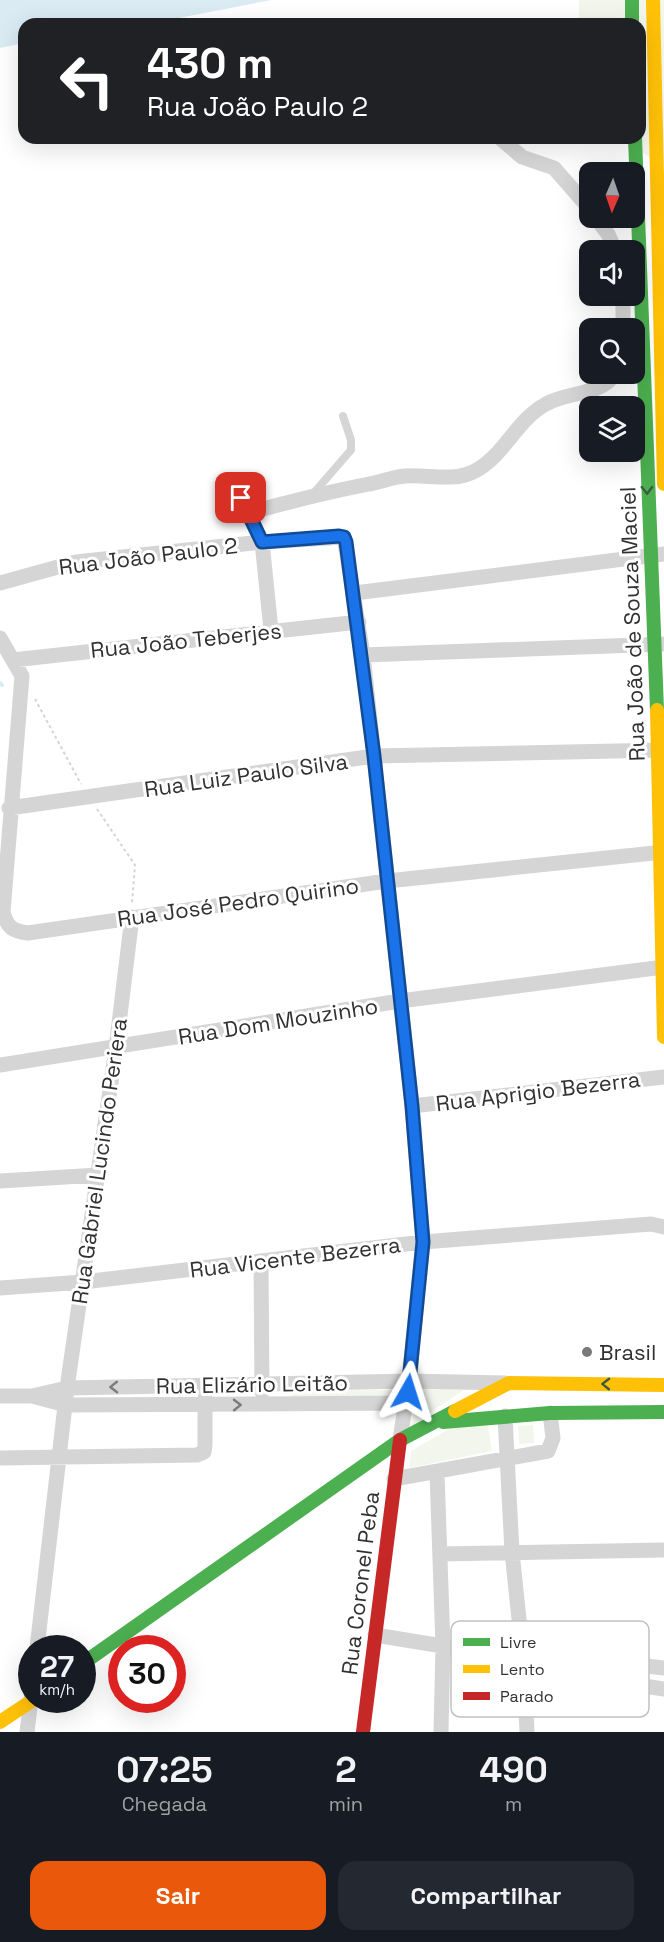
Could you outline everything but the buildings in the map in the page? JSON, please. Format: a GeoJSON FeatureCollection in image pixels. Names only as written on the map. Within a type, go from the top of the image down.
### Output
{"type":"FeatureCollection","features":[{"type":"Feature","properties":{"kind":"street"},"geometry":{"type":"LineString","coordinates":[[632,0],[632,18]]}},
{"type":"Feature","properties":{"kind":"street","name":"Rua João de Souza Maciel"},"geometry":{"type":"LineString","coordinates":[[653,0],[664,484]]}},
{"type":"Feature","properties":{"kind":"street"},"geometry":{"type":"LineString","coordinates":[[507,144],[522,157],[554,168],[579,196]]}},
{"type":"Feature","properties":{"kind":"street","name":"Rua João de Souza Maciel"},"geometry":{"type":"LineString","coordinates":[[635,144],[656,555],[664,1037]]}},
{"type":"Feature","properties":{"kind":"street"},"geometry":{"type":"LineString","coordinates":[[248,513],[311,496],[404,476],[450,476],[473,472],[499,451],[525,419],[544,405],[558,398],[601,387],[604,384]]}},
{"type":"Feature","properties":{"kind":"street","name":"Rua João Paulo 2"},"geometry":{"type":"LineString","coordinates":[[234,484],[262,542],[271,630]]}},
{"type":"Feature","properties":{"kind":"street","name":"Rua João Paulo 2"},"geometry":{"type":"LineString","coordinates":[[0,583],[76,562],[262,542],[344,537],[355,593]]}},
{"type":"Feature","properties":{"kind":"street"},"geometry":{"type":"LineString","coordinates":[[400,1440],[409,1381],[423,1242],[412,1106],[355,593],[656,555]]}},
{"type":"Feature","properties":{"kind":"street","name":"Rua João Teberjes"},"geometry":{"type":"LineString","coordinates":[[13,660],[359,622]]}},
{"type":"Feature","properties":{"kind":"street"},"geometry":{"type":"LineString","coordinates":[[0,638],[22,676],[9,808]]}},
{"type":"Feature","properties":{"kind":"street"},"geometry":{"type":"LineString","coordinates":[[363,655],[658,645]]}},
{"type":"Feature","properties":{"kind":"street","name":"Rua Luiz Paulo Silva"},"geometry":{"type":"LineString","coordinates":[[9,808],[374,756],[661,750]]}},
{"type":"Feature","properties":{"kind":"street","name":"Rua José Pedro Quirino"},"geometry":{"type":"LineString","coordinates":[[9,808],[3,912],[6,924],[15,932],[28,933],[387,881],[662,853]]}},
{"type":"Feature","properties":{"kind":"street","name":"Rua Gabriel Lucindo Periera"},"geometry":{"type":"LineString","coordinates":[[38,1635],[67,1388],[116,1048],[132,917]]}},
{"type":"Feature","properties":{"kind":"street","name":"Rua Dom Mouzinho"},"geometry":{"type":"LineString","coordinates":[[0,1065],[400,1001],[663,967]]}},
{"type":"Feature","properties":{"kind":"street","name":"Rua Aprigio Bezerra"},"geometry":{"type":"LineString","coordinates":[[412,1106],[664,1077]]}},
{"type":"Feature","properties":{"kind":"street"},"geometry":{"type":"LineString","coordinates":[[0,1181],[98,1175]]}},
{"type":"Feature","properties":{"kind":"street","name":"Rua Vicente Bezerra"},"geometry":{"type":"LineString","coordinates":[[0,1288],[82,1282],[423,1242],[660,1223]]}},
{"type":"Feature","properties":{"kind":"street"},"geometry":{"type":"LineString","coordinates":[[261,1261],[262,1404]]}},
{"type":"Feature","properties":{"kind":"street","name":"Rua Elizário Leitão"},"geometry":{"type":"LineString","coordinates":[[32,1396],[67,1388],[409,1381],[509,1383]]}},
{"type":"Feature","properties":{"kind":"street"},"geometry":{"type":"LineString","coordinates":[[96,1654],[400,1440],[509,1383],[664,1385]]}},
{"type":"Feature","properties":{"kind":"street"},"geometry":{"type":"LineString","coordinates":[[0,1458],[197,1455],[204,1452],[205,1385]]}},
{"type":"Feature","properties":{"kind":"street"},"geometry":{"type":"LineString","coordinates":[[0,1396],[32,1396],[66,1405],[405,1403]]}},
{"type":"Feature","properties":{"kind":"street"},"geometry":{"type":"LineString","coordinates":[[435,1422],[550,1413],[664,1412]]}},
{"type":"Feature","properties":{"kind":"street"},"geometry":{"type":"LineString","coordinates":[[394,1479],[548,1451],[553,1438],[550,1413]]}},
{"type":"Feature","properties":{"kind":"street"},"geometry":{"type":"LineString","coordinates":[[505,1416],[512,1552],[519,1621]]}},
{"type":"Feature","properties":{"kind":"street","name":"Rua Coronel Peba"},"geometry":{"type":"LineString","coordinates":[[363,1732],[400,1440]]}},
{"type":"Feature","properties":{"kind":"street"},"geometry":{"type":"LineString","coordinates":[[437,1473],[441,1554],[441,1732]]}},
{"type":"Feature","properties":{"kind":"street"},"geometry":{"type":"LineString","coordinates":[[441,1554],[664,1550]]}},
{"type":"Feature","properties":{"kind":"street"},"geometry":{"type":"LineString","coordinates":[[375,1635],[451,1647]]}},
{"type":"Feature","properties":{"kind":"street"},"geometry":{"type":"LineString","coordinates":[[649,1666],[664,1668]]}},
{"type":"Feature","properties":{"kind":"street"},"geometry":{"type":"LineString","coordinates":[[649,1687],[664,1689]]}},
{"type":"Feature","properties":{"kind":"street"},"geometry":{"type":"LineString","coordinates":[[0,1722],[18,1708]]}},
{"type":"Feature","properties":{"kind":"street"},"geometry":{"type":"LineString","coordinates":[[27,1732],[30,1713]]}},
{"type":"Feature","properties":{"kind":"street"},"geometry":{"type":"LineString","coordinates":[[526,1717],[527,1732]]}},
{"type":"Feature","properties":{"kind":"lane"},"geometry":{"type":"LineString","coordinates":[[311,496],[351,450],[351,440],[343,416]]}},
{"type":"Feature","properties":{"kind":"shaded area"},"geometry":{"type":"Polygon","coordinates":[[[0,0],[271,0],[179,18],[18,18],[18,44],[0,48],[0,0]]]}},
{"type":"Feature","properties":{"kind":"shaded area"},"geometry":{"type":"Polygon","coordinates":[[[579,0],[664,0],[664,165],[627,144],[646,144],[646,18],[579,18],[579,0]]]}},
{"type":"Feature","properties":{"kind":"shaded area"},"geometry":{"type":"Polygon","coordinates":[[[418,1388],[464,1390],[411,1428],[418,1388]]]}},
{"type":"Feature","properties":{"kind":"shaded area"},"geometry":{"type":"Polygon","coordinates":[[[394,1390],[394,1396],[291,1396],[291,1391],[394,1390]]]}},
{"type":"Feature","properties":{"kind":"shaded area"},"geometry":{"type":"Polygon","coordinates":[[[533,1425],[534,1443],[519,1444],[518,1426],[533,1425]]]}},
{"type":"Feature","properties":{"kind":"shaded area"},"geometry":{"type":"Polygon","coordinates":[[[454,1426],[488,1426],[492,1451],[409,1468],[411,1451],[454,1426]]]}},
{"type":"Feature","properties":{"kind":"traffic: fast"},"geometry":{"type":"LineString","coordinates":[[632,0],[632,18]]}},
{"type":"Feature","properties":{"kind":"traffic: fast"},"geometry":{"type":"LineString","coordinates":[[635,144],[657,710]]}},
{"type":"Feature","properties":{"kind":"traffic: fast"},"geometry":{"type":"LineString","coordinates":[[96,1654],[400,1440],[455,1411]]}},
{"type":"Feature","properties":{"kind":"traffic: fast"},"geometry":{"type":"LineString","coordinates":[[443,1422],[550,1413],[664,1412]]}},
{"type":"Feature","properties":{"kind":"traffic: slow"},"geometry":{"type":"LineString","coordinates":[[653,0],[664,484]]}},
{"type":"Feature","properties":{"kind":"traffic: slow"},"geometry":{"type":"LineString","coordinates":[[657,710],[664,1037]]}},
{"type":"Feature","properties":{"kind":"traffic: slow"},"geometry":{"type":"LineString","coordinates":[[455,1411],[509,1383],[664,1385]]}},
{"type":"Feature","properties":{"kind":"traffic: slow"},"geometry":{"type":"LineString","coordinates":[[0,1722],[18,1710]]}},
{"type":"Feature","properties":{"kind":"traffic: jam"},"geometry":{"type":"LineString","coordinates":[[363,1732],[400,1440]]}},
{"type":"Feature","properties":{"kind":"place","name":"Brasil"},"geometry":{"type":"Point","coordinates":[587,1352]}},
{"type":"Feature","properties":{"kind":"route"},"geometry":{"type":"LineString","coordinates":[[241,498],[262,542],[339,536],[344,537],[346,542],[363,655],[412,1106],[423,1242],[408,1392]]}}]}
